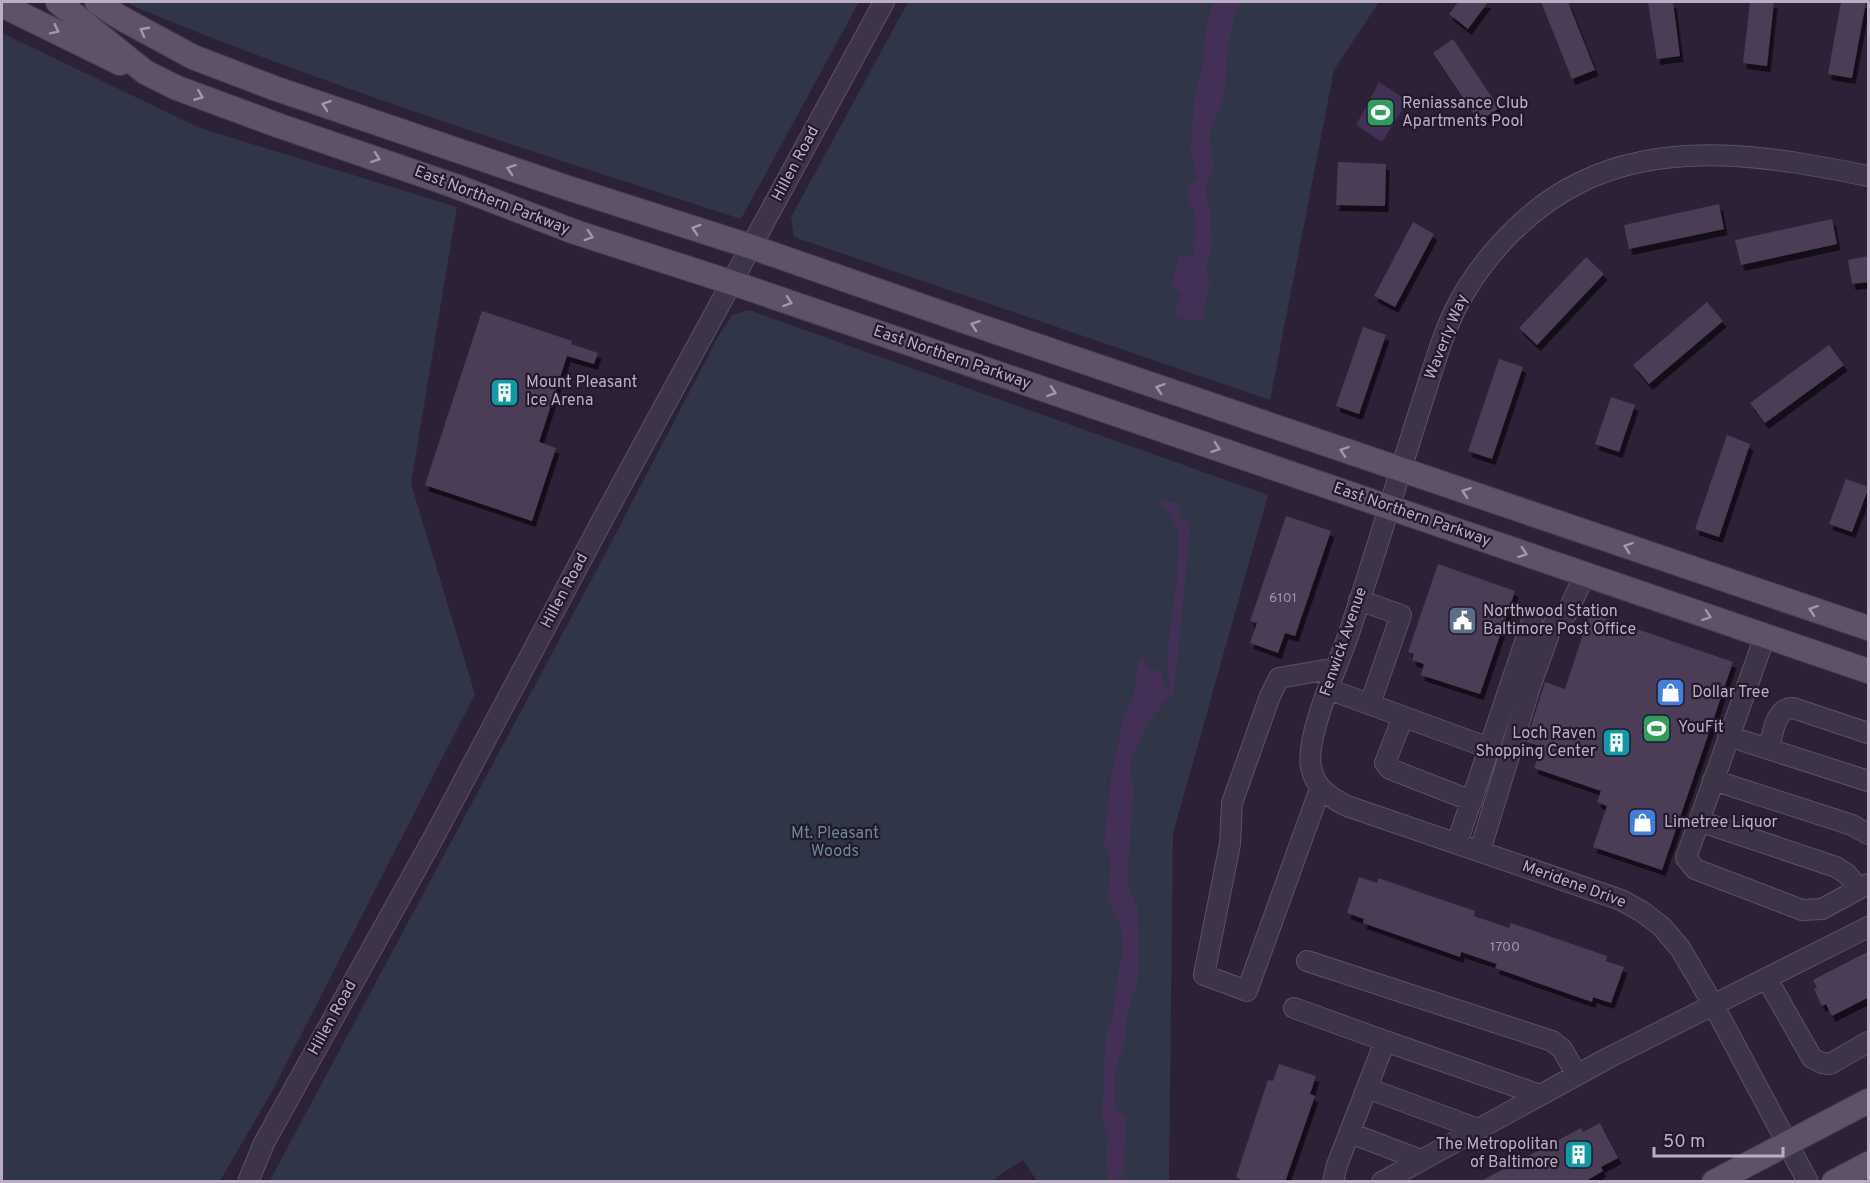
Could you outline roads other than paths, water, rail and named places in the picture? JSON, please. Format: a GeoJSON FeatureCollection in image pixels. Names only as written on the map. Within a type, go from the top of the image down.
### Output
{"type":"FeatureCollection","features":[{"type":"Feature","properties":{"kind":"main road","name":"East Northern Parkway"},"geometry":{"type":"LineString","coordinates":[[58,2],[145,72],[214,102],[393,164],[575,232],[733,283],[1869,671]]}},
{"type":"Feature","properties":{"kind":"main road","name":"East Northern Parkway"},"geometry":{"type":"LineString","coordinates":[[97,2],[121,18],[193,57],[264,84],[568,188],[752,247],[1400,470],[1869,628]]}},
{"type":"Feature","properties":{"kind":"main road"},"geometry":{"type":"LineString","coordinates":[[2,5],[115,61],[145,72]]}},
{"type":"Feature","properties":{"kind":"main road"},"geometry":{"type":"LineString","coordinates":[[1714,1182],[1869,1101]]}},
{"type":"Feature","properties":{"kind":"main road"},"geometry":{"type":"LineString","coordinates":[[1834,1182],[1869,1164]]}},
{"type":"Feature","properties":{"kind":"street","name":"Hillen Road"},"geometry":{"type":"LineString","coordinates":[[248,1182],[264,1143],[440,824],[884,2]]}},
{"type":"Feature","properties":{"kind":"street","name":"Waverly Way"},"geometry":{"type":"LineString","coordinates":[[1388,507],[1437,359],[1465,291],[1483,264],[1502,243],[1550,200],[1608,171],[1642,161],[1698,155],[1742,157],[1869,176]]}},
{"type":"Feature","properties":{"kind":"street","name":"Fenwick Avenue"},"geometry":{"type":"LineString","coordinates":[[1317,783],[1311,765],[1312,747],[1328,689],[1388,507]]}},
{"type":"Feature","properties":{"kind":"street"},"geometry":{"type":"LineString","coordinates":[[1479,851],[1530,687],[1550,631],[1555,622],[1567,613],[1585,574]]}},
{"type":"Feature","properties":{"kind":"street"},"geometry":{"type":"LineString","coordinates":[[1359,600],[1401,615],[1370,704]]}},
{"type":"Feature","properties":{"kind":"street"},"geometry":{"type":"LineString","coordinates":[[1457,843],[1532,621]]}},
{"type":"Feature","properties":{"kind":"street"},"geometry":{"type":"LineString","coordinates":[[1699,821],[1836,867],[1864,887],[1822,909],[1802,910],[1695,869],[1686,858],[1728,736],[1765,636]]}},
{"type":"Feature","properties":{"kind":"street"},"geometry":{"type":"LineString","coordinates":[[1317,783],[1247,991],[1204,975],[1230,844],[1232,803],[1270,696],[1279,678],[1336,668]]}},
{"type":"Feature","properties":{"kind":"street"},"geometry":{"type":"LineString","coordinates":[[1328,689],[1489,748]]}},
{"type":"Feature","properties":{"kind":"street"},"geometry":{"type":"LineString","coordinates":[[1769,748],[1780,712],[1786,708],[1793,708],[1869,733]]}},
{"type":"Feature","properties":{"kind":"street"},"geometry":{"type":"LineString","coordinates":[[1403,717],[1385,763],[1390,769],[1472,801]]}},
{"type":"Feature","properties":{"kind":"street"},"geometry":{"type":"LineString","coordinates":[[1728,736],[1869,781]]}},
{"type":"Feature","properties":{"kind":"street"},"geometry":{"type":"LineString","coordinates":[[1713,780],[1852,825],[1869,834]]}},
{"type":"Feature","properties":{"kind":"street","name":"Meridene Drive"},"geometry":{"type":"LineString","coordinates":[[1317,783],[1330,798],[1347,806],[1621,900],[1661,926],[1680,948],[1714,1006],[1808,1182]]}},
{"type":"Feature","properties":{"kind":"street"},"geometry":{"type":"LineString","coordinates":[[1382,1182],[1577,1075],[1869,927]]}},
{"type":"Feature","properties":{"kind":"street"},"geometry":{"type":"LineString","coordinates":[[1306,961],[1552,1041],[1562,1049],[1577,1075]]}},
{"type":"Feature","properties":{"kind":"street"},"geometry":{"type":"LineString","coordinates":[[1767,979],[1812,1058],[1830,1064],[1869,1042]]}},
{"type":"Feature","properties":{"kind":"street"},"geometry":{"type":"LineString","coordinates":[[1294,1008],[1540,1095]]}},
{"type":"Feature","properties":{"kind":"street"},"geometry":{"type":"LineString","coordinates":[[1333,1182],[1385,1041]]}},
{"type":"Feature","properties":{"kind":"street"},"geometry":{"type":"LineString","coordinates":[[1367,1088],[1478,1129]]}},
{"type":"Feature","properties":{"kind":"street"},"geometry":{"type":"LineString","coordinates":[[1350,1133],[1421,1160]]}},
{"type":"Feature","properties":{"kind":"place","name":"Reniassance Club Apartments Pool"},"geometry":{"type":"Point","coordinates":[1381,113]}},
{"type":"Feature","properties":{"kind":"place","name":"Mount Pleasant Ice Arena"},"geometry":{"type":"Point","coordinates":[505,392]}},
{"type":"Feature","properties":{"kind":"place","name":"Northwood Station Baltimore Post Office"},"geometry":{"type":"Point","coordinates":[1462,621]}},
{"type":"Feature","properties":{"kind":"place","name":"Dollar Tree"},"geometry":{"type":"Point","coordinates":[1671,693]}},
{"type":"Feature","properties":{"kind":"place","name":"YouFit"},"geometry":{"type":"Point","coordinates":[1657,728]}},
{"type":"Feature","properties":{"kind":"place","name":"Loch Raven Shopping Center"},"geometry":{"type":"Point","coordinates":[1617,743]}},
{"type":"Feature","properties":{"kind":"place","name":"Limetree Liquor"},"geometry":{"type":"Point","coordinates":[1643,823]}},
{"type":"Feature","properties":{"kind":"place","name":"The Metropolitan of Baltimore"},"geometry":{"type":"Point","coordinates":[1579,1154]}},
{"type":"Feature","properties":{"kind":"park label","name":"Mt. Pleasant Woods"},"geometry":{"type":"Point","coordinates":[835,843]}}]}
